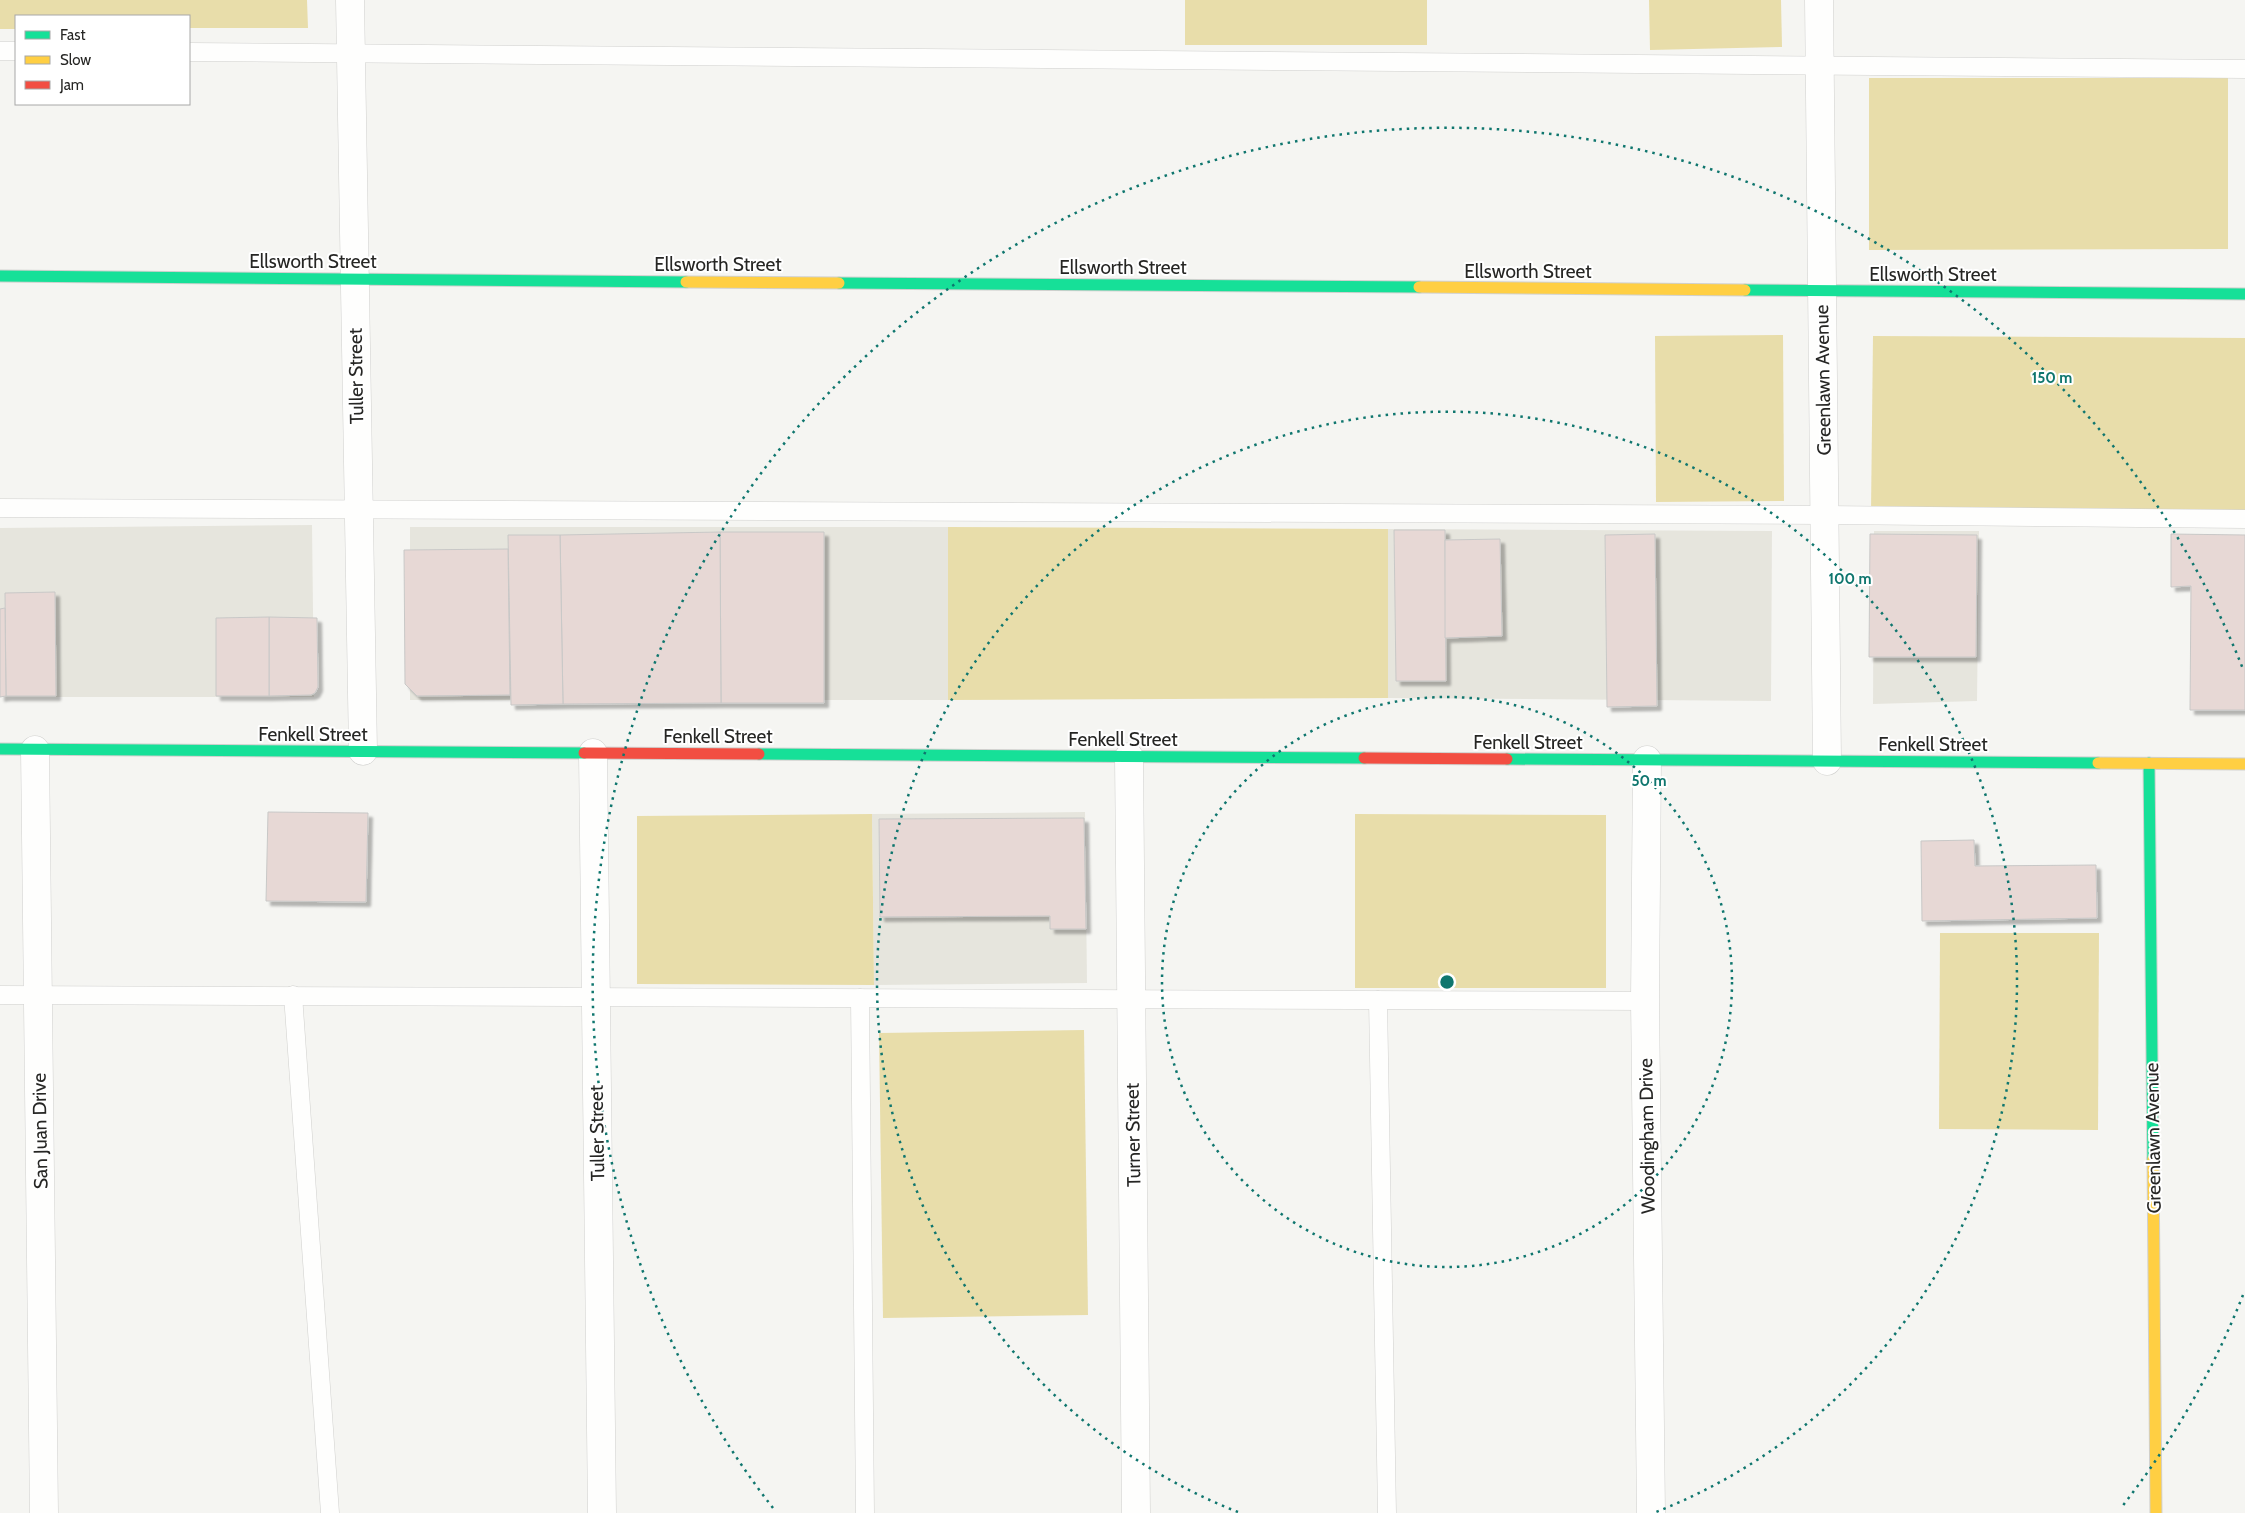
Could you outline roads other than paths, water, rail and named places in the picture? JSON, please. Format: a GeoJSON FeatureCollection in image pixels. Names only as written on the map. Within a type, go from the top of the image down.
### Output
{"type":"FeatureCollection","features":[{"type":"Feature","properties":{"kind":"street","name":"Tuller Street"},"geometry":{"type":"LineString","coordinates":[[350,0],[362,752]]}},
{"type":"Feature","properties":{"kind":"street","name":"Greenlawn Avenue"},"geometry":{"type":"LineString","coordinates":[[1819,0],[1827,761]]}},
{"type":"Feature","properties":{"kind":"street","name":"Ellsworth Street"},"geometry":{"type":"LineString","coordinates":[[0,276],[2245,294]]}},
{"type":"Feature","properties":{"kind":"street","name":"Fenkell Street"},"geometry":{"type":"LineString","coordinates":[[0,749],[2245,764]]}},
{"type":"Feature","properties":{"kind":"street","name":"San Juan Drive"},"geometry":{"type":"LineString","coordinates":[[35,750],[44,1513]]}},
{"type":"Feature","properties":{"kind":"street","name":"Tuller Street"},"geometry":{"type":"LineString","coordinates":[[593,753],[602,1513]]}},
{"type":"Feature","properties":{"kind":"street","name":"Turner Street"},"geometry":{"type":"LineString","coordinates":[[1129,757],[1136,1513]]}},
{"type":"Feature","properties":{"kind":"street","name":"Woodingham Drive"},"geometry":{"type":"LineString","coordinates":[[1647,760],[1645,1001],[1652,1513]]}},
{"type":"Feature","properties":{"kind":"street","name":"Greenlawn Avenue"},"geometry":{"type":"LineString","coordinates":[[2149,763],[2156,1513]]}},
{"type":"Feature","properties":{"kind":"lane"},"geometry":{"type":"LineString","coordinates":[[0,51],[15,51]]}},
{"type":"Feature","properties":{"kind":"lane"},"geometry":{"type":"LineString","coordinates":[[190,52],[2245,69]]}},
{"type":"Feature","properties":{"kind":"lane"},"geometry":{"type":"LineString","coordinates":[[0,508],[2245,518]]}},
{"type":"Feature","properties":{"kind":"lane"},"geometry":{"type":"LineString","coordinates":[[0,995],[1645,1001]]}},
{"type":"Feature","properties":{"kind":"lane"},"geometry":{"type":"LineString","coordinates":[[294,995],[330,1513]]}},
{"type":"Feature","properties":{"kind":"lane"},"geometry":{"type":"LineString","coordinates":[[860,998],[865,1513]]}},
{"type":"Feature","properties":{"kind":"lane"},"geometry":{"type":"LineString","coordinates":[[1378,1000],[1388,1513]]}}]}
